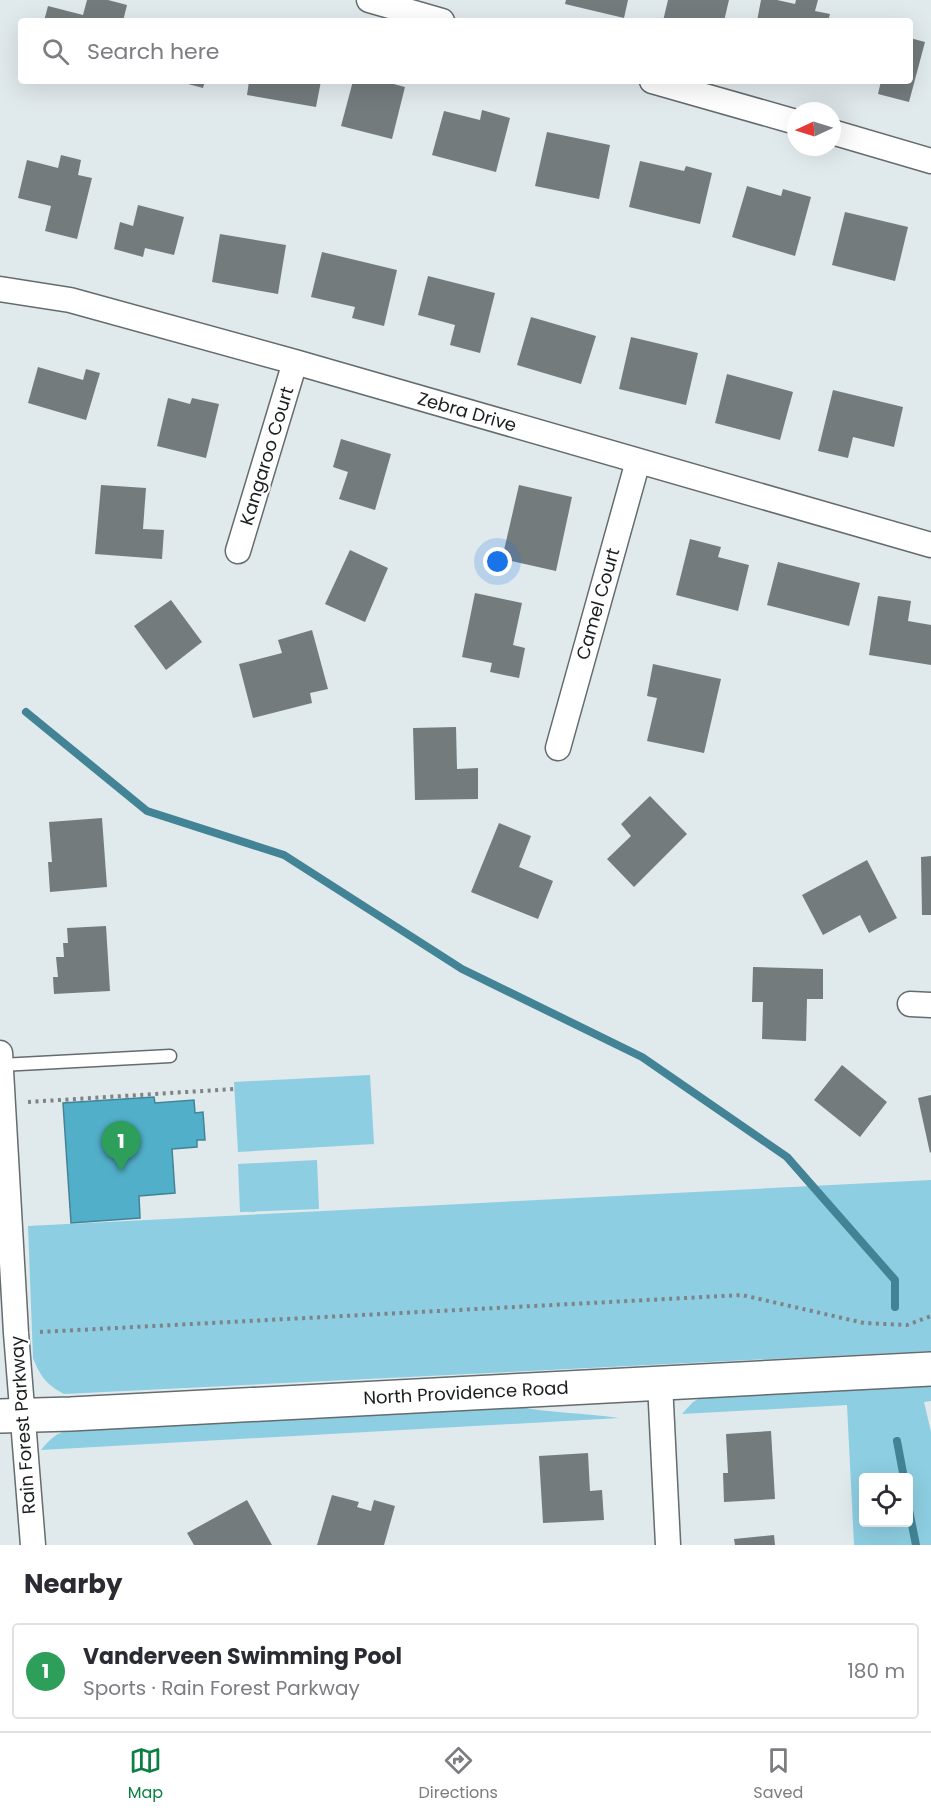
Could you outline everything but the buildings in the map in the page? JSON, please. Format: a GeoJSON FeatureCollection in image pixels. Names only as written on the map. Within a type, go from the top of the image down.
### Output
{"type":"FeatureCollection","features":[{"type":"Feature","properties":{"kind":"street"},"geometry":{"type":"LineString","coordinates":[[369,0],[432,18]]}},
{"type":"Feature","properties":{"kind":"street"},"geometry":{"type":"LineString","coordinates":[[663,84],[787,119]]}},
{"type":"Feature","properties":{"kind":"street"},"geometry":{"type":"LineString","coordinates":[[841,135],[931,161]]}},
{"type":"Feature","properties":{"kind":"street","name":"Zebra Drive"},"geometry":{"type":"LineString","coordinates":[[0,289],[70,300],[295,362],[931,545]]}},
{"type":"Feature","properties":{"kind":"street","name":"Kangaroo Court"},"geometry":{"type":"LineString","coordinates":[[238,551],[295,362]]}},
{"type":"Feature","properties":{"kind":"street","name":"Camel Court"},"geometry":{"type":"LineString","coordinates":[[558,748],[638,461]]}},
{"type":"Feature","properties":{"kind":"street","name":"Rain Forest Parkway"},"geometry":{"type":"LineString","coordinates":[[0,1053],[11,1415],[33,1545]]}},
{"type":"Feature","properties":{"kind":"street","name":"North Providence Road"},"geometry":{"type":"LineString","coordinates":[[11,1415],[931,1369]]}},
{"type":"Feature","properties":{"kind":"street"},"geometry":{"type":"LineString","coordinates":[[660,1383],[668,1545]]}},
{"type":"Feature","properties":{"kind":"lane"},"geometry":{"type":"LineString","coordinates":[[1,1065],[170,1056]]}},
{"type":"Feature","properties":{"kind":"path"},"geometry":{"type":"LineString","coordinates":[[28,1102],[234,1089]]}},
{"type":"Feature","properties":{"kind":"path"},"geometry":{"type":"LineString","coordinates":[[42,1332],[742,1295],[864,1323],[907,1325],[931,1316]]}},
{"type":"Feature","properties":{"kind":"shaded area"},"geometry":{"type":"Polygon","coordinates":[[[370,1075],[374,1144],[238,1152],[234,1082],[370,1075]]]}},
{"type":"Feature","properties":{"kind":"shaded area"},"geometry":{"type":"Polygon","coordinates":[[[154,1097],[155,1103],[194,1100],[195,1113],[203,1112],[205,1140],[197,1140],[197,1147],[172,1149],[175,1193],[139,1196],[140,1218],[71,1223],[63,1103],[154,1097]]]}},
{"type":"Feature","properties":{"kind":"shaded area"},"geometry":{"type":"Polygon","coordinates":[[[317,1160],[319,1209],[240,1212],[238,1164],[317,1160]]]}},
{"type":"Feature","properties":{"kind":"shaded area"},"geometry":{"type":"Polygon","coordinates":[[[931,1180],[931,1351],[64,1394],[45,1379],[33,1358],[28,1226],[931,1180]]]}},
{"type":"Feature","properties":{"kind":"shaded area"},"geometry":{"type":"Polygon","coordinates":[[[931,1383],[931,1401],[924,1402],[931,1432],[931,1545],[854,1545],[847,1405],[682,1414],[693,1402],[702,1397],[931,1383]]]}},
{"type":"Feature","properties":{"kind":"shaded area"},"geometry":{"type":"Polygon","coordinates":[[[514,1406],[619,1418],[41,1450],[60,1433],[84,1428],[514,1406]]]}},
{"type":"Feature","properties":{"kind":"waterway"},"geometry":{"type":"LineString","coordinates":[[26,712],[147,811],[284,855],[462,969],[642,1057],[787,1157],[895,1280],[895,1307]]}},
{"type":"Feature","properties":{"kind":"waterway"},"geometry":{"type":"LineString","coordinates":[[897,1441],[903,1473]]}},
{"type":"Feature","properties":{"kind":"waterway"},"geometry":{"type":"LineString","coordinates":[[912,1527],[916,1545]]}},
{"type":"Feature","properties":{"kind":"place","name":"Vanderveen Swimming Pool"},"geometry":{"type":"Point","coordinates":[121,1171]}}]}
